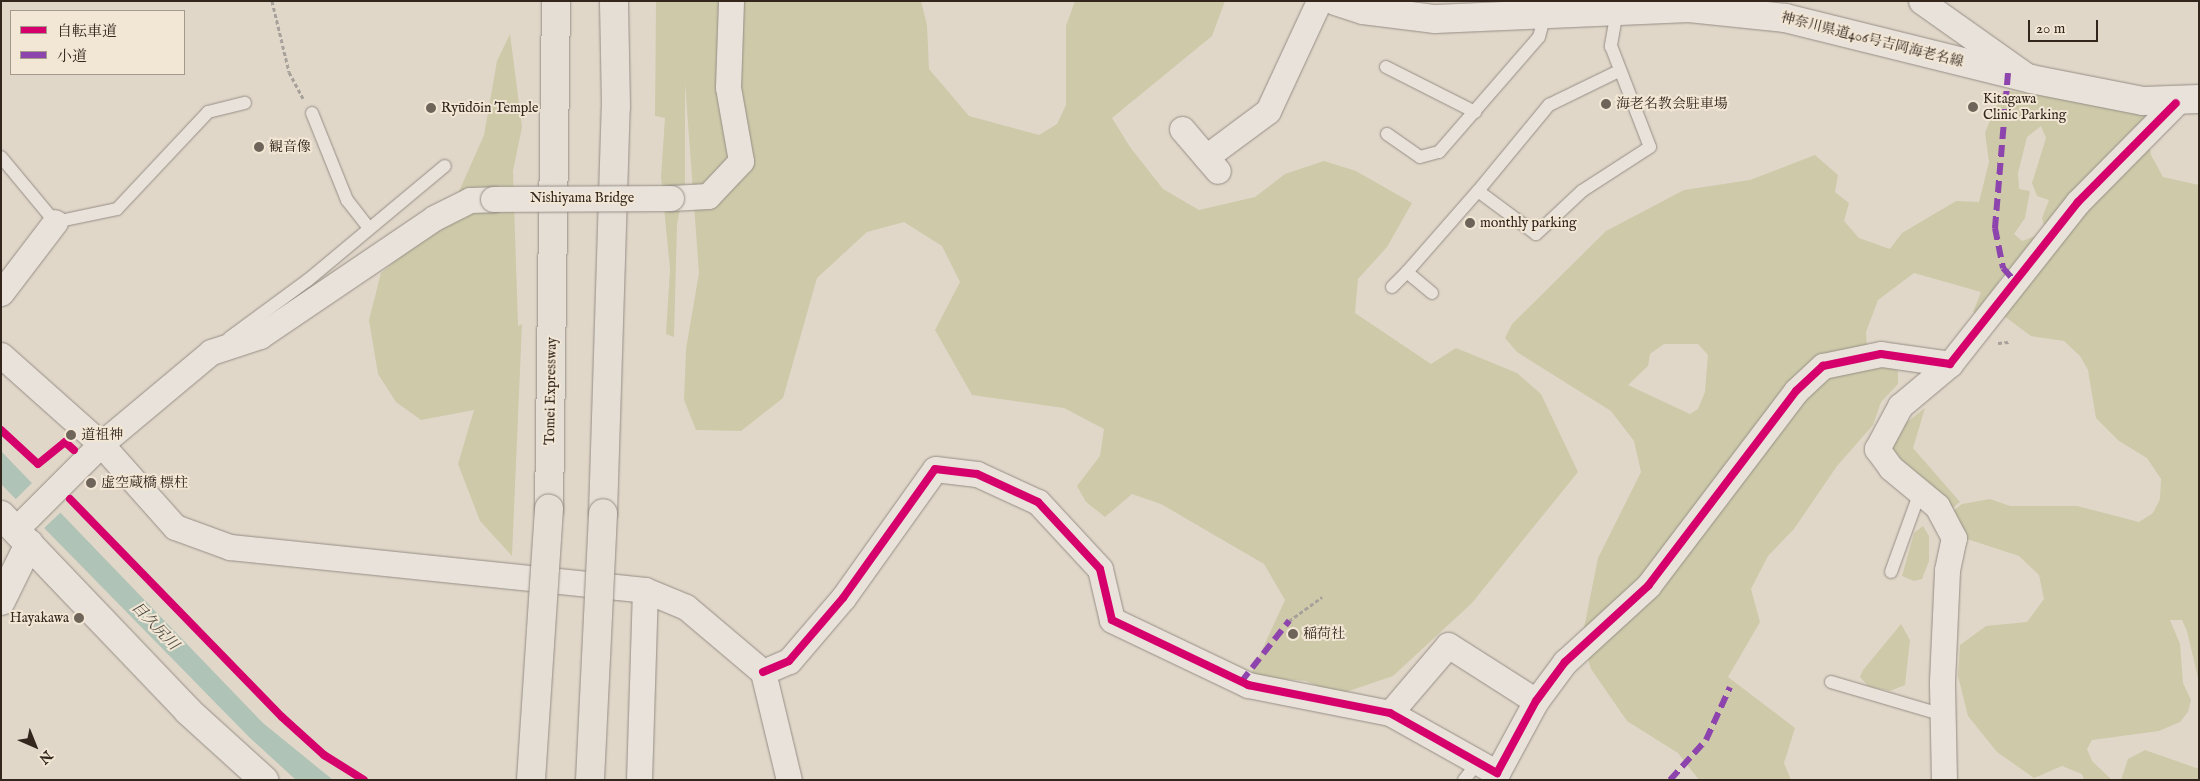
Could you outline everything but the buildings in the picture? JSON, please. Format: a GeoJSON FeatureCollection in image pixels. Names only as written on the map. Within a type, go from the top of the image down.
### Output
{"type":"FeatureCollection","features":[{"type":"Feature","properties":{"kind":"highway","name":"Tomei Expressway"},"geometry":{"type":"LineString","coordinates":[[531,780],[549,509],[556,1]]}},
{"type":"Feature","properties":{"kind":"highway"},"geometry":{"type":"LineString","coordinates":[[590,780],[603,514],[616,107],[614,1]]}},
{"type":"Feature","properties":{"kind":"main road","name":"神奈川県道406号吉岡海老名線"},"geometry":{"type":"LineString","coordinates":[[1335,1],[1363,10],[1469,11],[1545,16],[1632,7],[1689,8],[1785,18],[2032,79],[2143,101],[2187,101]]}},
{"type":"Feature","properties":{"kind":"main road"},"geometry":{"type":"LineString","coordinates":[[5,583],[17,528]]}},
{"type":"Feature","properties":{"kind":"main road"},"geometry":{"type":"LineString","coordinates":[[17,528],[188,711],[264,780]]}},
{"type":"Feature","properties":{"kind":"street","name":"Nishiyama Bridge"},"geometry":{"type":"LineString","coordinates":[[211,352],[260,336],[434,218],[470,200],[708,196],[741,161],[728,87],[731,1]]}},
{"type":"Feature","properties":{"kind":"street"},"geometry":{"type":"LineString","coordinates":[[1182,129],[1212,164],[1268,111],[1319,1]]}},
{"type":"Feature","properties":{"kind":"street"},"geometry":{"type":"LineString","coordinates":[[1921,1],[2032,79]]}},
{"type":"Feature","properties":{"kind":"street"},"geometry":{"type":"LineString","coordinates":[[1944,780],[1943,715],[1947,570],[1954,538],[1937,506],[1891,468],[1877,449],[1900,406],[1950,364],[2078,202],[2187,101]]}},
{"type":"Feature","properties":{"kind":"street"},"geometry":{"type":"LineString","coordinates":[[1,293],[55,222]]}},
{"type":"Feature","properties":{"kind":"street"},"geometry":{"type":"LineString","coordinates":[[17,528],[101,444],[211,352]]}},
{"type":"Feature","properties":{"kind":"street"},"geometry":{"type":"LineString","coordinates":[[763,672],[789,661],[844,598],[935,469],[978,474],[1038,502],[1100,569],[1112,620],[1248,685],[1390,713],[1486,774],[1536,701],[1578,647],[1648,586],[1796,391],[1823,366],[1881,354],[1950,364]]}},
{"type":"Feature","properties":{"kind":"street"},"geometry":{"type":"LineString","coordinates":[[1,355],[101,444],[175,526],[230,546],[645,590],[686,607],[763,672],[789,780]]}},
{"type":"Feature","properties":{"kind":"street"},"geometry":{"type":"LineString","coordinates":[[639,780],[645,590]]}},
{"type":"Feature","properties":{"kind":"street"},"geometry":{"type":"LineString","coordinates":[[1390,713],[1448,645],[1536,701]]}},
{"type":"Feature","properties":{"kind":"lane"},"geometry":{"type":"LineString","coordinates":[[1478,191],[1536,234],[1582,191],[1650,147],[1619,71],[1611,46],[1632,7]]}},
{"type":"Feature","properties":{"kind":"lane"},"geometry":{"type":"LineString","coordinates":[[1387,134],[1420,157],[1439,152],[1539,37],[1545,16]]}},
{"type":"Feature","properties":{"kind":"lane"},"geometry":{"type":"LineString","coordinates":[[1386,67],[1475,112]]}},
{"type":"Feature","properties":{"kind":"lane"},"geometry":{"type":"LineString","coordinates":[[1392,287],[1478,191],[1549,105],[1619,71]]}},
{"type":"Feature","properties":{"kind":"lane"},"geometry":{"type":"LineString","coordinates":[[1,156],[55,222],[117,208],[208,112],[245,103]]}},
{"type":"Feature","properties":{"kind":"lane"},"geometry":{"type":"LineString","coordinates":[[312,113],[347,200],[369,228]]}},
{"type":"Feature","properties":{"kind":"lane"},"geometry":{"type":"LineString","coordinates":[[211,352],[308,280],[445,166]]}},
{"type":"Feature","properties":{"kind":"lane"},"geometry":{"type":"LineString","coordinates":[[1407,272],[1432,293]]}},
{"type":"Feature","properties":{"kind":"lane"},"geometry":{"type":"LineString","coordinates":[[1891,572],[1920,492]]}},
{"type":"Feature","properties":{"kind":"lane"},"geometry":{"type":"LineString","coordinates":[[1831,682],[1943,715]]}},
{"type":"Feature","properties":{"kind":"path"},"geometry":{"type":"LineString","coordinates":[[272,1],[289,72],[312,113]]}},
{"type":"Feature","properties":{"kind":"path"},"geometry":{"type":"LineString","coordinates":[[1289,621],[1322,597]]}},
{"type":"Feature","properties":{"kind":"shaded area"},"geometry":{"type":"Polygon","coordinates":[[[656,1],[921,1],[927,25],[929,69],[969,116],[1039,135],[1057,124],[1066,105],[1066,26],[1075,1],[1225,1],[1212,36],[1112,118],[1130,147],[1163,189],[1199,210],[1255,197],[1285,174],[1324,161],[1356,171],[1412,203],[1387,247],[1358,279],[1355,313],[1431,364],[1456,348],[1517,373],[1541,394],[1578,472],[1472,603],[1393,676],[1337,695],[1306,681],[1250,676],[1285,600],[1264,564],[1161,504],[1132,494],[1105,517],[1086,502],[1077,486],[1100,456],[1104,429],[1064,408],[972,395],[935,330],[960,282],[942,246],[904,222],[867,232],[817,278],[783,398],[741,431],[696,430],[684,400],[686,349],[699,273],[685,83],[685,186],[677,224],[674,337],[666,334],[670,269],[661,177],[665,118],[655,116],[656,1]]]}},
{"type":"Feature","properties":{"kind":"shaded area"},"geometry":{"type":"Polygon","coordinates":[[[510,34],[522,127],[513,171],[518,326],[522,324],[512,556],[480,521],[458,464],[474,410],[421,420],[396,402],[378,374],[369,320],[381,273],[449,214],[484,135],[497,61],[510,34]]]}},
{"type":"Feature","properties":{"kind":"shaded area"},"geometry":{"type":"Polygon","coordinates":[[[2010,91],[2132,107],[2145,115],[2151,155],[2163,177],[2199,185],[2199,682],[2187,631],[2182,620],[2170,620],[2180,644],[2183,683],[2191,700],[2188,712],[2180,722],[2159,731],[2092,740],[2087,749],[2092,761],[2112,780],[2084,780],[2082,774],[2062,766],[2034,778],[1997,752],[1968,716],[1958,676],[1960,645],[1986,626],[2027,622],[2044,599],[2039,575],[2019,556],[1958,536],[1950,513],[1962,504],[1990,499],[2010,506],[2077,506],[2139,522],[2153,513],[2160,499],[2161,479],[2147,458],[2119,441],[2096,418],[2088,370],[2080,356],[2064,341],[2031,336],[2000,313],[2018,270],[2002,276],[1980,316],[1973,312],[1981,292],[1914,273],[1878,300],[1866,332],[1867,347],[1898,371],[1898,384],[1881,402],[1873,425],[1837,466],[1794,529],[1768,556],[1751,589],[1760,622],[1728,677],[1795,728],[1784,763],[1791,780],[1699,780],[1678,753],[1627,721],[1591,669],[1582,638],[1598,558],[1641,472],[1634,441],[1611,411],[1517,352],[1505,338],[1512,324],[1606,231],[1684,190],[1750,180],[1815,155],[1838,175],[1835,192],[1849,203],[1844,221],[1859,238],[1890,249],[1902,233],[1956,201],[1979,202],[1989,162],[1985,133],[2001,93],[2010,91]],[[2041,126],[2027,137],[2018,173],[2019,189],[2030,191],[2025,218],[2014,234],[2022,241],[2046,232],[2042,218],[2049,200],[2037,196],[2032,183],[2046,138],[2041,126]],[[1664,344],[1650,354],[1648,366],[1628,385],[1690,414],[1698,409],[1705,392],[1708,355],[1698,344],[1664,344]]]}},
{"type":"Feature","properties":{"kind":"shaded area"},"geometry":{"type":"Polygon","coordinates":[[[1925,408],[1913,448],[1960,502],[1948,512],[1890,451],[1902,426],[1925,408]]]}},
{"type":"Feature","properties":{"kind":"shaded area"},"geometry":{"type":"Polygon","coordinates":[[[1923,526],[1929,536],[1929,561],[1922,579],[1914,581],[1902,576],[1914,533],[1923,526]]]}},
{"type":"Feature","properties":{"kind":"shaded area"},"geometry":{"type":"Polygon","coordinates":[[[1901,624],[1910,640],[1905,685],[1890,691],[1868,686],[1860,677],[1863,670],[1901,624]]]}},
{"type":"Feature","properties":{"kind":"shaded area"},"geometry":{"type":"Polygon","coordinates":[[[2145,750],[2199,769],[2199,780],[2121,780],[2128,759],[2145,750]]]}},
{"type":"Feature","properties":{"kind":"water","name":"目久尻川"},"geometry":{"type":"Polygon","coordinates":[[[1,451],[263,723],[333,780],[296,780],[249,737],[1,484],[1,451]]]}},
{"type":"Feature","properties":{"kind":"pier"},"geometry":{"type":"Polygon","coordinates":[[[33,482],[61,512],[41,531],[14,501],[33,482]]]}},
{"type":"Feature","properties":{"kind":"marked path"},"geometry":{"type":"LineString","coordinates":[[2008,73],[1995,228],[2003,268],[2013,279]]}},
{"type":"Feature","properties":{"kind":"marked path"},"geometry":{"type":"LineString","coordinates":[[1241,682],[1289,621]]}},
{"type":"Feature","properties":{"kind":"marked path"},"geometry":{"type":"LineString","coordinates":[[1670,780],[1706,740],[1730,687]]}},
{"type":"Feature","properties":{"kind":"cycle path"},"geometry":{"type":"LineString","coordinates":[[763,672],[789,661],[843,598],[935,469],[977,474],[1038,502],[1100,569],[1112,620],[1248,685],[1390,713],[1497,773],[1536,701],[1565,662],[1648,586],[1796,391],[1823,366],[1881,354],[1950,364],[2078,202],[2176,103]]}},
{"type":"Feature","properties":{"kind":"cycle path"},"geometry":{"type":"LineString","coordinates":[[1,430],[38,464],[65,442],[74,450]]}},
{"type":"Feature","properties":{"kind":"cycle path"},"geometry":{"type":"LineString","coordinates":[[70,499],[282,717],[324,755],[364,780]]}},
{"type":"Feature","properties":{"kind":"place","name":"海老名教会駐車場"},"geometry":{"type":"Point","coordinates":[1606,104]}},
{"type":"Feature","properties":{"kind":"place","name":"Kitagawa Clinic Parking"},"geometry":{"type":"Point","coordinates":[1973,107]}},
{"type":"Feature","properties":{"kind":"place","name":"Ryūdōin Temple"},"geometry":{"type":"Point","coordinates":[431,108]}},
{"type":"Feature","properties":{"kind":"place","name":"観音像"},"geometry":{"type":"Point","coordinates":[259,147]}},
{"type":"Feature","properties":{"kind":"place","name":"monthly parking"},"geometry":{"type":"Point","coordinates":[1470,223]}},
{"type":"Feature","properties":{"kind":"place","name":"道祖神"},"geometry":{"type":"Point","coordinates":[71,435]}},
{"type":"Feature","properties":{"kind":"place","name":"虚空蔵橋 標柱"},"geometry":{"type":"Point","coordinates":[91,483]}},
{"type":"Feature","properties":{"kind":"place","name":"Hayakawa"},"geometry":{"type":"Point","coordinates":[79,618]}},
{"type":"Feature","properties":{"kind":"place","name":"稲荷社"},"geometry":{"type":"Point","coordinates":[1293,634]}}]}
